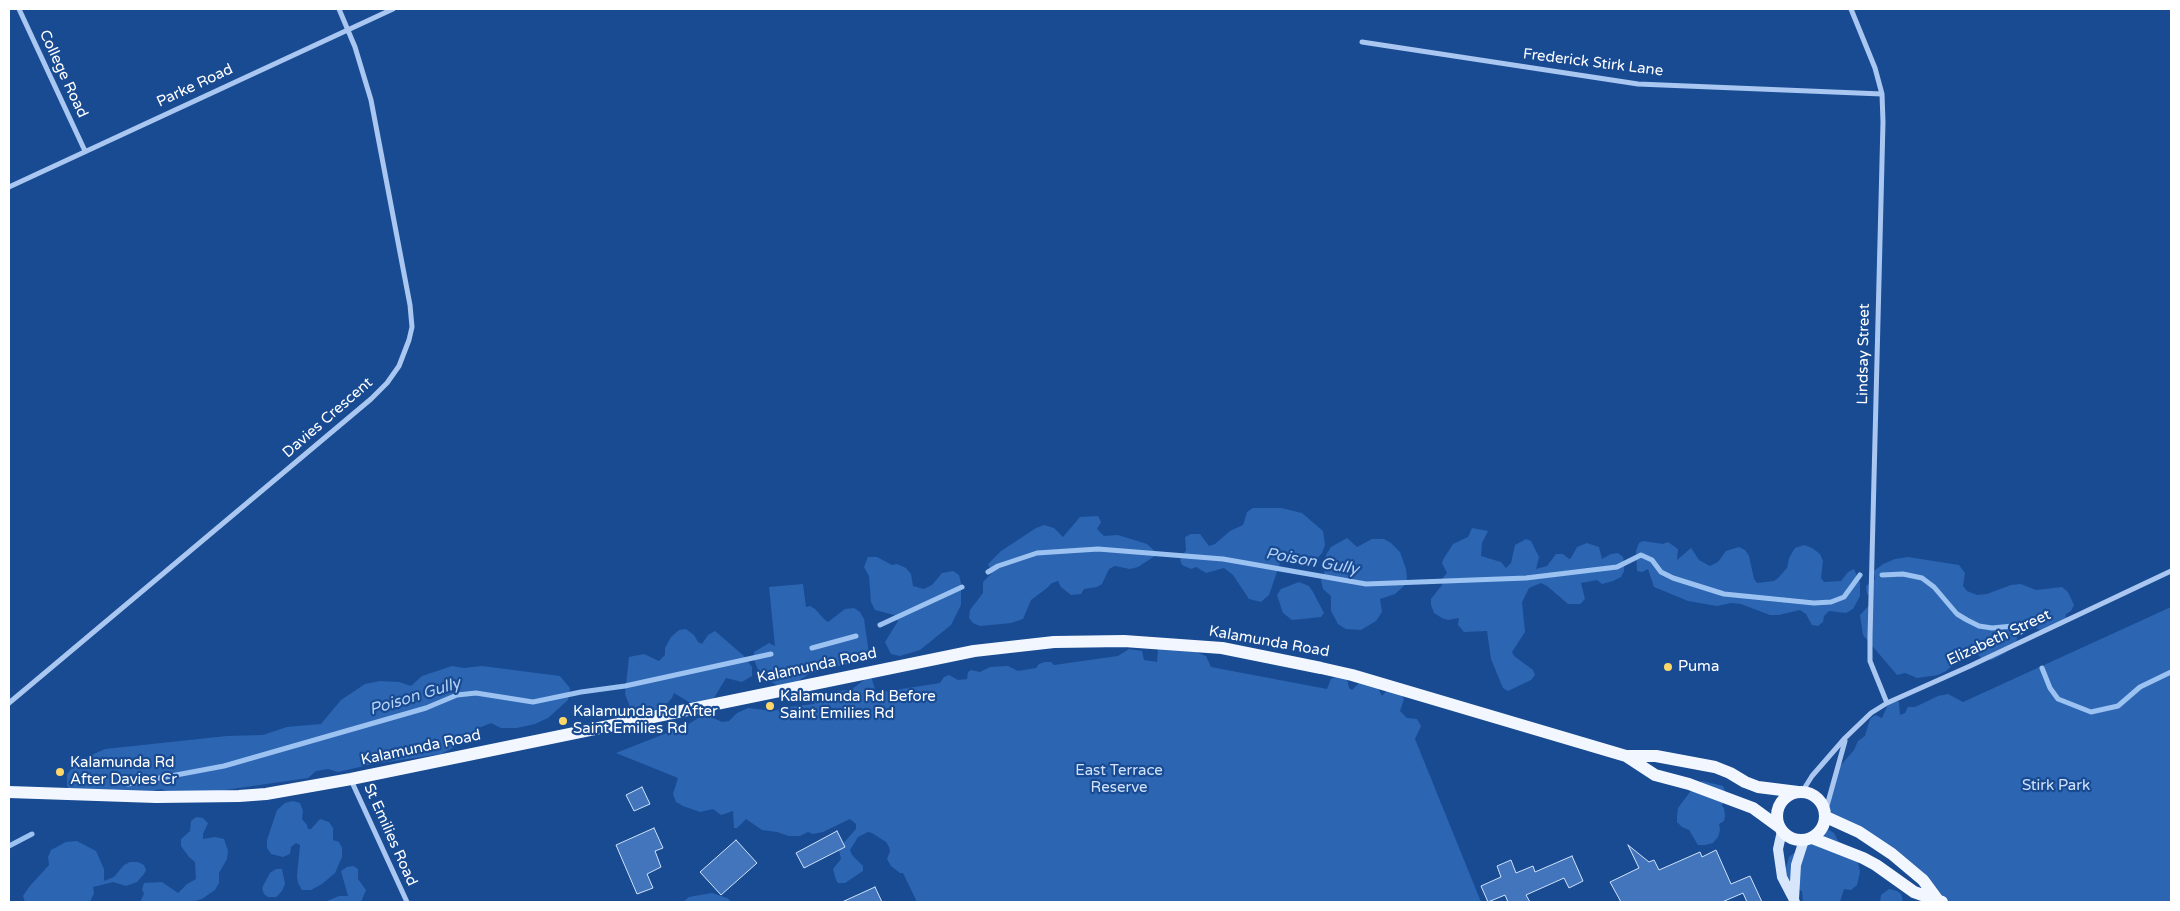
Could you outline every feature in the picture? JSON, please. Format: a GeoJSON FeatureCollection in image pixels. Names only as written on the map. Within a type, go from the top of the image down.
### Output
{"type":"FeatureCollection","features":[{"type":"Feature","properties":{"kind":"main road","name":"Kalamunda Road"},"geometry":{"type":"LineString","coordinates":[[9,792],[156,797],[266,794],[351,779],[974,651],[1054,642],[1133,642],[1213,647],[1266,656],[1352,675],[1626,756],[1656,756],[1715,767],[1745,782],[1758,786],[1800,792]]}},
{"type":"Feature","properties":{"kind":"main road","name":"Kalamunda Road"},"geometry":{"type":"LineString","coordinates":[[1626,756],[1655,775],[1689,784],[1753,808],[1781,829]]}},
{"type":"Feature","properties":{"kind":"main road"},"geometry":{"type":"LineString","coordinates":[[1808,839],[1820,832],[1825,815],[1824,806],[1815,796],[1800,792],[1784,798],[1780,805],[1777,820],[1781,829],[1788,837],[1808,839],[1863,858],[1914,892],[1939,900]]}},
{"type":"Feature","properties":{"kind":"main road"},"geometry":{"type":"LineString","coordinates":[[1825,815],[1860,832],[1892,854],[1923,880],[1939,900]]}},
{"type":"Feature","properties":{"kind":"street","name":"College Road"},"geometry":{"type":"LineString","coordinates":[[18,9],[85,151]]}},
{"type":"Feature","properties":{"kind":"street","name":"Davies Crescent"},"geometry":{"type":"LineString","coordinates":[[9,703],[371,399],[400,366],[412,327],[410,305],[371,100],[348,29],[339,9]]}},
{"type":"Feature","properties":{"kind":"street","name":"Parke Road"},"geometry":{"type":"LineString","coordinates":[[9,187],[393,9]]}},
{"type":"Feature","properties":{"kind":"street","name":"Lindsay Street"},"geometry":{"type":"LineString","coordinates":[[1851,9],[1875,68],[1882,94],[1883,122],[1870,661],[1887,703]]}},
{"type":"Feature","properties":{"kind":"street","name":"Frederick Stirk Lane"},"geometry":{"type":"LineString","coordinates":[[1362,42],[1638,84],[1882,94]]}},
{"type":"Feature","properties":{"kind":"street","name":"Elizabeth Street"},"geometry":{"type":"LineString","coordinates":[[1800,792],[1845,738],[1871,713],[1887,703],[2171,572]]}},
{"type":"Feature","properties":{"kind":"street","name":"Elizabeth Street"},"geometry":{"type":"LineString","coordinates":[[1825,815],[1834,773],[1845,738]]}},
{"type":"Feature","properties":{"kind":"street","name":"St Emilies Road"},"geometry":{"type":"LineString","coordinates":[[351,779],[407,902]]}},
{"type":"Feature","properties":{"kind":"street"},"geometry":{"type":"LineString","coordinates":[[1781,829],[1778,859],[1782,877],[1794,901]]}},
{"type":"Feature","properties":{"kind":"street"},"geometry":{"type":"LineString","coordinates":[[1794,901],[1796,865],[1808,839]]}},
{"type":"Feature","properties":{"kind":"green space"},"geometry":{"type":"Polygon","coordinates":[[[1253,508],[1281,508],[1302,513],[1323,531],[1325,545],[1322,553],[1316,560],[1301,563],[1288,557],[1280,563],[1269,595],[1261,602],[1249,599],[1233,575],[1224,568],[1206,573],[1196,567],[1191,569],[1182,565],[1180,560],[1186,550],[1185,537],[1191,534],[1200,534],[1209,546],[1215,544],[1230,531],[1243,525],[1247,512],[1253,508]]]}},
{"type":"Feature","properties":{"kind":"green space"},"geometry":{"type":"Polygon","coordinates":[[[1098,516],[1101,522],[1097,529],[1104,536],[1118,535],[1147,544],[1158,554],[1138,567],[1130,569],[1115,566],[1109,569],[1102,584],[1097,587],[1084,589],[1081,594],[1071,595],[1061,587],[1058,581],[1052,583],[1031,600],[1023,619],[1011,623],[980,626],[973,623],[969,618],[970,610],[983,593],[983,582],[992,573],[988,564],[1001,551],[1036,528],[1044,525],[1054,528],[1063,537],[1080,517],[1098,516]]]}},
{"type":"Feature","properties":{"kind":"green space"},"geometry":{"type":"Polygon","coordinates":[[[1472,528],[1488,531],[1482,543],[1481,556],[1501,562],[1506,568],[1511,563],[1515,545],[1526,539],[1531,541],[1539,557],[1536,569],[1547,566],[1556,554],[1563,554],[1569,559],[1571,558],[1577,547],[1587,543],[1599,547],[1602,559],[1611,554],[1618,553],[1623,557],[1624,571],[1621,577],[1602,584],[1597,580],[1581,583],[1585,599],[1580,604],[1568,604],[1541,583],[1529,588],[1522,602],[1525,632],[1512,652],[1514,656],[1533,670],[1535,675],[1531,680],[1508,691],[1503,688],[1491,659],[1487,631],[1464,632],[1458,625],[1459,618],[1448,620],[1442,618],[1434,613],[1431,605],[1431,599],[1442,585],[1442,579],[1447,573],[1442,563],[1444,558],[1453,544],[1468,537],[1472,528]]]}},
{"type":"Feature","properties":{"kind":"green space"},"geometry":{"type":"Polygon","coordinates":[[[1347,538],[1357,547],[1372,539],[1384,539],[1400,552],[1406,569],[1407,578],[1405,585],[1395,594],[1380,599],[1382,612],[1376,621],[1361,630],[1346,629],[1338,624],[1331,611],[1331,596],[1323,589],[1321,580],[1324,574],[1326,555],[1331,547],[1347,538]]]}},
{"type":"Feature","properties":{"kind":"green space"},"geometry":{"type":"Polygon","coordinates":[[[1643,541],[1663,544],[1668,542],[1678,549],[1677,560],[1691,548],[1699,560],[1710,566],[1718,562],[1726,551],[1739,547],[1745,550],[1749,556],[1754,579],[1757,583],[1774,581],[1778,578],[1787,568],[1789,558],[1795,548],[1804,545],[1820,554],[1823,561],[1821,578],[1824,582],[1841,581],[1848,572],[1854,569],[1860,583],[1860,596],[1853,609],[1846,613],[1829,611],[1824,616],[1823,622],[1818,626],[1812,625],[1806,614],[1800,610],[1770,615],[1741,604],[1731,603],[1717,606],[1688,601],[1654,587],[1648,569],[1642,572],[1637,571],[1636,551],[1639,543],[1643,541]]]}},
{"type":"Feature","properties":{"kind":"green space"},"geometry":{"type":"Polygon","coordinates":[[[868,557],[877,557],[892,565],[897,564],[906,568],[911,574],[913,586],[924,589],[932,585],[942,573],[953,571],[959,575],[961,605],[951,625],[920,650],[900,656],[891,654],[885,642],[898,621],[894,615],[875,610],[871,602],[869,576],[864,567],[868,557]]]}},
{"type":"Feature","properties":{"kind":"green space"},"geometry":{"type":"Polygon","coordinates":[[[1908,557],[1959,565],[1965,573],[1963,586],[1967,591],[1977,595],[2021,584],[2036,590],[2062,587],[2068,592],[2074,605],[2071,611],[2066,614],[2065,621],[2061,626],[2042,631],[2035,628],[2018,630],[2016,633],[2017,640],[2012,647],[1992,660],[1983,659],[1975,653],[1966,654],[1946,671],[1938,675],[1917,678],[1905,673],[1897,675],[1863,635],[1860,615],[1874,600],[1867,594],[1866,586],[1875,579],[1874,571],[1883,564],[1895,559],[1908,557]]]}},
{"type":"Feature","properties":{"kind":"green space"},"geometry":{"type":"Polygon","coordinates":[[[1299,582],[1309,586],[1313,592],[1324,613],[1321,617],[1292,620],[1283,613],[1277,595],[1281,589],[1299,582]]]}},
{"type":"Feature","properties":{"kind":"green space"},"geometry":{"type":"Polygon","coordinates":[[[803,584],[806,607],[810,606],[815,609],[828,622],[845,609],[854,608],[860,612],[864,619],[869,654],[861,661],[818,671],[809,674],[797,682],[779,686],[761,677],[754,660],[754,652],[769,643],[775,646],[769,587],[803,584]]]}},
{"type":"Feature","properties":{"kind":"green space","name":"Stirk Park"},"geometry":{"type":"Polygon","coordinates":[[[2171,607],[2171,902],[1942,902],[1923,880],[1825,813],[1834,773],[1854,750],[1858,741],[1865,736],[1870,719],[1875,715],[1882,718],[1889,702],[1899,702],[1900,715],[1905,713],[1908,707],[1915,707],[1938,696],[1948,694],[1963,702],[2171,607]]]}},
{"type":"Feature","properties":{"kind":"green space"},"geometry":{"type":"Polygon","coordinates":[[[686,629],[702,644],[708,635],[715,631],[744,656],[752,667],[752,676],[742,682],[726,678],[714,698],[697,705],[674,693],[672,698],[659,712],[641,716],[632,712],[625,694],[629,657],[644,654],[659,661],[665,655],[665,648],[671,637],[679,630],[686,629]]]}},
{"type":"Feature","properties":{"kind":"green space","name":"East Terrace Reserve"},"geometry":{"type":"Polygon","coordinates":[[[1129,649],[1142,651],[1144,660],[1157,662],[1158,649],[1196,652],[1206,656],[1211,667],[1327,689],[1331,679],[1338,676],[1347,679],[1349,688],[1352,690],[1362,680],[1377,686],[1382,696],[1388,689],[1400,692],[1404,699],[1400,711],[1407,718],[1417,719],[1421,726],[1415,739],[1481,902],[917,902],[903,873],[900,873],[891,866],[887,859],[890,851],[886,842],[868,832],[858,837],[850,850],[852,855],[863,866],[863,871],[845,883],[838,883],[833,869],[841,859],[839,850],[856,829],[856,824],[850,819],[823,832],[813,834],[808,832],[800,836],[789,836],[762,830],[746,819],[737,828],[734,828],[733,811],[721,815],[713,809],[700,812],[683,806],[676,802],[673,794],[678,778],[616,753],[687,725],[700,717],[709,716],[722,722],[729,721],[737,713],[748,708],[773,711],[814,704],[820,694],[851,690],[868,677],[872,679],[876,693],[940,683],[944,677],[949,675],[958,680],[967,679],[968,672],[971,670],[980,672],[990,667],[1008,666],[1018,671],[1036,668],[1039,664],[1045,662],[1051,662],[1054,665],[1118,656],[1129,649]]]}},
{"type":"Feature","properties":{"kind":"green space"},"geometry":{"type":"Polygon","coordinates":[[[452,666],[464,668],[482,666],[560,676],[570,688],[568,700],[548,718],[535,724],[517,728],[501,728],[491,723],[479,728],[477,735],[441,754],[368,765],[338,772],[328,769],[316,771],[308,778],[204,793],[174,794],[161,789],[139,795],[73,796],[67,786],[67,774],[78,761],[105,749],[227,736],[263,735],[287,727],[321,724],[341,700],[365,684],[380,681],[399,682],[411,686],[422,676],[452,666]]]}},
{"type":"Feature","properties":{"kind":"green space"},"geometry":{"type":"Polygon","coordinates":[[[1702,781],[1723,786],[1726,794],[1722,806],[1725,816],[1724,821],[1719,824],[1718,837],[1713,843],[1698,845],[1689,830],[1677,822],[1677,816],[1678,808],[1693,788],[1702,781]]]}},
{"type":"Feature","properties":{"kind":"green space"},"geometry":{"type":"Polygon","coordinates":[[[293,801],[300,803],[303,811],[302,819],[308,829],[311,829],[320,819],[329,822],[333,828],[333,840],[339,842],[342,848],[342,857],[335,873],[311,890],[302,890],[298,883],[300,845],[296,843],[291,847],[290,854],[283,857],[271,854],[267,848],[267,840],[277,810],[285,803],[293,801]]]}},
{"type":"Feature","properties":{"kind":"green space"},"geometry":{"type":"Polygon","coordinates":[[[196,817],[203,818],[208,823],[203,839],[215,837],[224,839],[228,851],[227,859],[219,873],[219,883],[215,890],[202,899],[191,902],[140,902],[144,894],[142,889],[144,883],[162,882],[178,893],[187,884],[196,879],[195,862],[181,846],[181,839],[190,831],[191,821],[196,817]]]}},
{"type":"Feature","properties":{"kind":"green space"},"geometry":{"type":"Polygon","coordinates":[[[1819,829],[1829,830],[1834,833],[1838,841],[1849,847],[1857,858],[1860,872],[1857,885],[1851,890],[1844,889],[1840,902],[1803,902],[1802,891],[1789,882],[1785,872],[1789,857],[1794,853],[1802,851],[1807,840],[1819,829]]]}},
{"type":"Feature","properties":{"kind":"green space"},"geometry":{"type":"Polygon","coordinates":[[[77,841],[96,851],[104,869],[104,881],[114,877],[124,865],[130,862],[138,862],[144,865],[146,870],[137,882],[126,886],[113,882],[93,887],[94,893],[90,902],[25,902],[23,896],[49,865],[48,857],[51,850],[66,842],[77,841]]]}},
{"type":"Feature","properties":{"kind":"green space"},"geometry":{"type":"Polygon","coordinates":[[[353,866],[358,869],[358,879],[366,890],[361,902],[325,902],[339,896],[348,896],[341,871],[353,866]]]}},
{"type":"Feature","properties":{"kind":"green space"},"geometry":{"type":"Polygon","coordinates":[[[276,869],[282,869],[285,884],[282,891],[276,897],[268,897],[264,894],[262,888],[270,873],[276,869]]]}},
{"type":"Feature","properties":{"kind":"green space"},"geometry":{"type":"Polygon","coordinates":[[[1889,889],[1901,894],[1903,902],[1880,902],[1881,895],[1889,889]]]}},
{"type":"Feature","properties":{"kind":"green space"},"geometry":{"type":"Polygon","coordinates":[[[712,893],[727,898],[732,902],[683,902],[689,897],[712,893]]]}},
{"type":"Feature","properties":{"kind":"building"},"geometry":{"type":"Polygon","coordinates":[[[642,787],[650,804],[634,811],[626,795],[642,787]]]}},
{"type":"Feature","properties":{"kind":"building"},"geometry":{"type":"Polygon","coordinates":[[[654,828],[663,848],[655,851],[661,867],[647,874],[653,888],[637,894],[616,845],[654,828]]]}},
{"type":"Feature","properties":{"kind":"building"},"geometry":{"type":"Polygon","coordinates":[[[837,831],[845,847],[804,868],[796,853],[837,831]]]}},
{"type":"Feature","properties":{"kind":"building"},"geometry":{"type":"Polygon","coordinates":[[[736,840],[757,863],[721,895],[700,872],[736,840]]]}},
{"type":"Feature","properties":{"kind":"building"},"geometry":{"type":"Polygon","coordinates":[[[1628,845],[1649,862],[1654,860],[1659,870],[1700,852],[1702,857],[1716,850],[1731,884],[1750,876],[1762,902],[1747,902],[1743,893],[1722,902],[1621,902],[1610,882],[1639,868],[1628,845]]]}},
{"type":"Feature","properties":{"kind":"building"},"geometry":{"type":"Polygon","coordinates":[[[1572,856],[1583,881],[1569,888],[1564,878],[1526,895],[1530,902],[1508,902],[1505,895],[1488,902],[1481,886],[1501,877],[1497,866],[1511,860],[1516,873],[1533,866],[1535,872],[1572,856]]]}},
{"type":"Feature","properties":{"kind":"building"},"geometry":{"type":"Polygon","coordinates":[[[875,887],[882,902],[842,902],[875,887]]]}},
{"type":"Feature","properties":{"kind":"waterway","name":"Poison Gully"},"geometry":{"type":"LineString","coordinates":[[988,572],[998,566],[1037,553],[1098,549],[1223,559],[1366,584],[1526,578],[1617,567],[1641,555],[1652,560],[1661,572],[1673,578],[1724,594],[1814,603],[1831,602],[1844,597],[1860,575]]}},
{"type":"Feature","properties":{"kind":"waterway","name":"Poison Gully"},"geometry":{"type":"LineString","coordinates":[[1882,575],[1903,574],[1922,578],[1934,587],[1957,614],[1967,620],[1979,626],[1992,628],[2013,626],[2021,632]]}},
{"type":"Feature","properties":{"kind":"waterway","name":"Poison Gully"},"geometry":{"type":"LineString","coordinates":[[880,625],[962,587]]}},
{"type":"Feature","properties":{"kind":"waterway"},"geometry":{"type":"LineString","coordinates":[[812,648],[856,636]]}},
{"type":"Feature","properties":{"kind":"waterway","name":"Poison Gully"},"geometry":{"type":"LineString","coordinates":[[128,784],[224,766],[426,708],[457,695],[476,693],[533,702],[581,692],[625,686],[771,654]]}},
{"type":"Feature","properties":{"kind":"waterway"},"geometry":{"type":"LineString","coordinates":[[2042,668],[2050,688],[2058,699],[2091,712],[2118,706],[2140,687],[2171,672]]}},
{"type":"Feature","properties":{"kind":"waterway","name":"Poison Gully"},"geometry":{"type":"LineString","coordinates":[[9,846],[32,834]]}},
{"type":"Feature","properties":{"kind":"place","name":"Puma"},"geometry":{"type":"Point","coordinates":[1668,667]}},
{"type":"Feature","properties":{"kind":"place","name":"Kalamunda Rd Before Saint Emilies Rd"},"geometry":{"type":"Point","coordinates":[770,706]}},
{"type":"Feature","properties":{"kind":"place","name":"Kalamunda Rd After Saint Emilies Rd"},"geometry":{"type":"Point","coordinates":[563,721]}},
{"type":"Feature","properties":{"kind":"place","name":"Kalamunda Rd After Davies Cr"},"geometry":{"type":"Point","coordinates":[60,772]}}]}
